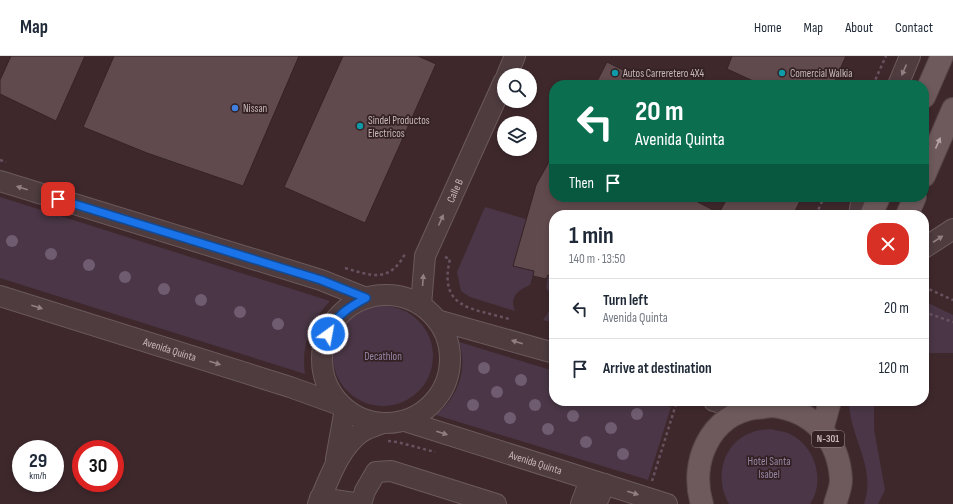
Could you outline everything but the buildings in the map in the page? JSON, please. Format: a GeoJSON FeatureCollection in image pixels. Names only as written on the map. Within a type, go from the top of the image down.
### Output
{"type":"FeatureCollection","features":[{"type":"Feature","properties":{"kind":"main road"},"geometry":{"type":"LineString","coordinates":[[929,86],[942,56]]}},
{"type":"Feature","properties":{"kind":"main road"},"geometry":{"type":"LineString","coordinates":[[929,165],[953,110]]}},
{"type":"Feature","properties":{"kind":"main road","name":"N-301"},"geometry":{"type":"LineString","coordinates":[[702,504],[697,475],[704,447],[720,424],[744,410],[764,406]]}},
{"type":"Feature","properties":{"kind":"main road","name":"N-301"},"geometry":{"type":"LineString","coordinates":[[780,406],[800,413],[822,430],[837,454],[841,482],[836,504]]}},
{"type":"Feature","properties":{"kind":"main road"},"geometry":{"type":"LineString","coordinates":[[822,430],[829,406]]}},
{"type":"Feature","properties":{"kind":"street"},"geometry":{"type":"LineString","coordinates":[[509,68],[515,56]]}},
{"type":"Feature","properties":{"kind":"street"},"geometry":{"type":"LineString","coordinates":[[900,80],[910,56]]}},
{"type":"Feature","properties":{"kind":"street","name":"Calle B"},"geometry":{"type":"LineString","coordinates":[[421,305],[425,256],[497,96]]}},
{"type":"Feature","properties":{"kind":"street"},"geometry":{"type":"LineString","coordinates":[[0,181],[321,280],[366,298]]}},
{"type":"Feature","properties":{"kind":"street"},"geometry":{"type":"LineString","coordinates":[[929,245],[953,229]]}},
{"type":"Feature","properties":{"kind":"street"},"geometry":{"type":"LineString","coordinates":[[383,432],[342,407],[328,387],[322,366],[323,344],[332,324],[347,308],[366,298],[384,294],[397,296],[421,305],[437,320],[448,342],[450,367],[443,391],[427,410],[383,432],[361,432],[349,444],[334,467],[319,501],[361,504],[365,491],[376,472],[391,471],[496,504]]}},
{"type":"Feature","properties":{"kind":"street","name":"Avenida Quinta"},"geometry":{"type":"LineString","coordinates":[[0,296],[290,387],[342,407]]}},
{"type":"Feature","properties":{"kind":"street"},"geometry":{"type":"LineString","coordinates":[[437,320],[549,352]]}},
{"type":"Feature","properties":{"kind":"street"},"geometry":{"type":"LineString","coordinates":[[731,406],[744,410]]}},
{"type":"Feature","properties":{"kind":"street"},"geometry":{"type":"LineString","coordinates":[[334,467],[342,407]]}},
{"type":"Feature","properties":{"kind":"street","name":"Avenida Quinta"},"geometry":{"type":"LineString","coordinates":[[404,421],[667,504]]}},
{"type":"Feature","properties":{"kind":"street"},"geometry":{"type":"LineString","coordinates":[[581,504],[597,482]]}},
{"type":"Feature","properties":{"kind":"street"},"geometry":{"type":"LineString","coordinates":[[596,504],[597,482]]}},
{"type":"Feature","properties":{"kind":"path"},"geometry":{"type":"LineString","coordinates":[[875,80],[886,56]]}},
{"type":"Feature","properties":{"kind":"path"},"geometry":{"type":"LineString","coordinates":[[0,160],[8,162]]}},
{"type":"Feature","properties":{"kind":"path"},"geometry":{"type":"LineString","coordinates":[[428,249],[450,259],[446,275],[448,285],[451,295],[461,304],[511,320]]}},
{"type":"Feature","properties":{"kind":"path"},"geometry":{"type":"LineString","coordinates":[[339,266],[373,276],[388,274],[398,267],[406,252]]}},
{"type":"Feature","properties":{"kind":"path"},"geometry":{"type":"LineString","coordinates":[[929,289],[953,300]]}},
{"type":"Feature","properties":{"kind":"path"},"geometry":{"type":"LineString","coordinates":[[929,314],[953,322]]}},
{"type":"Feature","properties":{"kind":"path"},"geometry":{"type":"LineString","coordinates":[[647,497],[675,406]]}},
{"type":"Feature","properties":{"kind":"path"},"geometry":{"type":"LineString","coordinates":[[383,432],[397,442],[438,453]]}},
{"type":"Feature","properties":{"kind":"green space"},"geometry":{"type":"Polygon","coordinates":[[[0,197],[330,301],[317,317],[308,334],[304,353],[305,374],[0,278],[0,197]]]}},
{"type":"Feature","properties":{"kind":"green space"},"geometry":{"type":"Polygon","coordinates":[[[485,207],[526,219],[514,266],[534,271],[530,285],[518,292],[514,298],[513,306],[515,311],[470,297],[461,291],[457,272],[485,207]]]}},
{"type":"Feature","properties":{"kind":"green space"},"geometry":{"type":"Polygon","coordinates":[[[548,275],[549,275],[549,292],[546,288],[548,275]]]}},
{"type":"Feature","properties":{"kind":"green space"},"geometry":{"type":"Polygon","coordinates":[[[929,303],[953,315],[953,353],[929,353],[929,303]]]}},
{"type":"Feature","properties":{"kind":"green space","name":"Decathlon"},"geometry":{"type":"Polygon","coordinates":[[[383,306],[402,310],[418,321],[429,337],[433,356],[429,375],[418,391],[402,402],[383,406],[364,402],[348,391],[337,375],[333,356],[337,337],[348,321],[364,310],[383,306]]]}},
{"type":"Feature","properties":{"kind":"green space"},"geometry":{"type":"Polygon","coordinates":[[[549,310],[549,322],[543,320],[549,310]]]}},
{"type":"Feature","properties":{"kind":"green space"},"geometry":{"type":"Polygon","coordinates":[[[459,342],[549,369],[549,406],[671,407],[648,480],[436,415],[450,400],[459,382],[462,363],[459,342]]]}},
{"type":"Feature","properties":{"kind":"green space"},"geometry":{"type":"Polygon","coordinates":[[[849,406],[874,406],[874,429],[885,490],[878,504],[864,504],[867,490],[867,477],[850,414],[849,406]]]}},
{"type":"Feature","properties":{"kind":"green space","name":"Hotel Santa Isabel"},"geometry":{"type":"Polygon","coordinates":[[[771,429],[790,434],[799,440],[812,455],[817,475],[817,485],[815,495],[810,504],[729,504],[724,494],[722,484],[724,462],[728,453],[734,444],[742,437],[755,431],[771,429]]]}},
{"type":"Feature","properties":{"kind":"place","name":"Autos Carreretero 4X4"},"geometry":{"type":"Point","coordinates":[615,73]}},
{"type":"Feature","properties":{"kind":"place","name":"Comercial Walkia"},"geometry":{"type":"Point","coordinates":[782,73]}},
{"type":"Feature","properties":{"kind":"place","name":"Nissan"},"geometry":{"type":"Point","coordinates":[235,108]}},
{"type":"Feature","properties":{"kind":"place","name":"Sindel Productos Electricos"},"geometry":{"type":"Point","coordinates":[360,126]}},
{"type":"Feature","properties":{"kind":"route"},"geometry":{"type":"LineString","coordinates":[[58,199],[321,280],[366,298],[347,308],[332,324],[328,334]]}}]}
